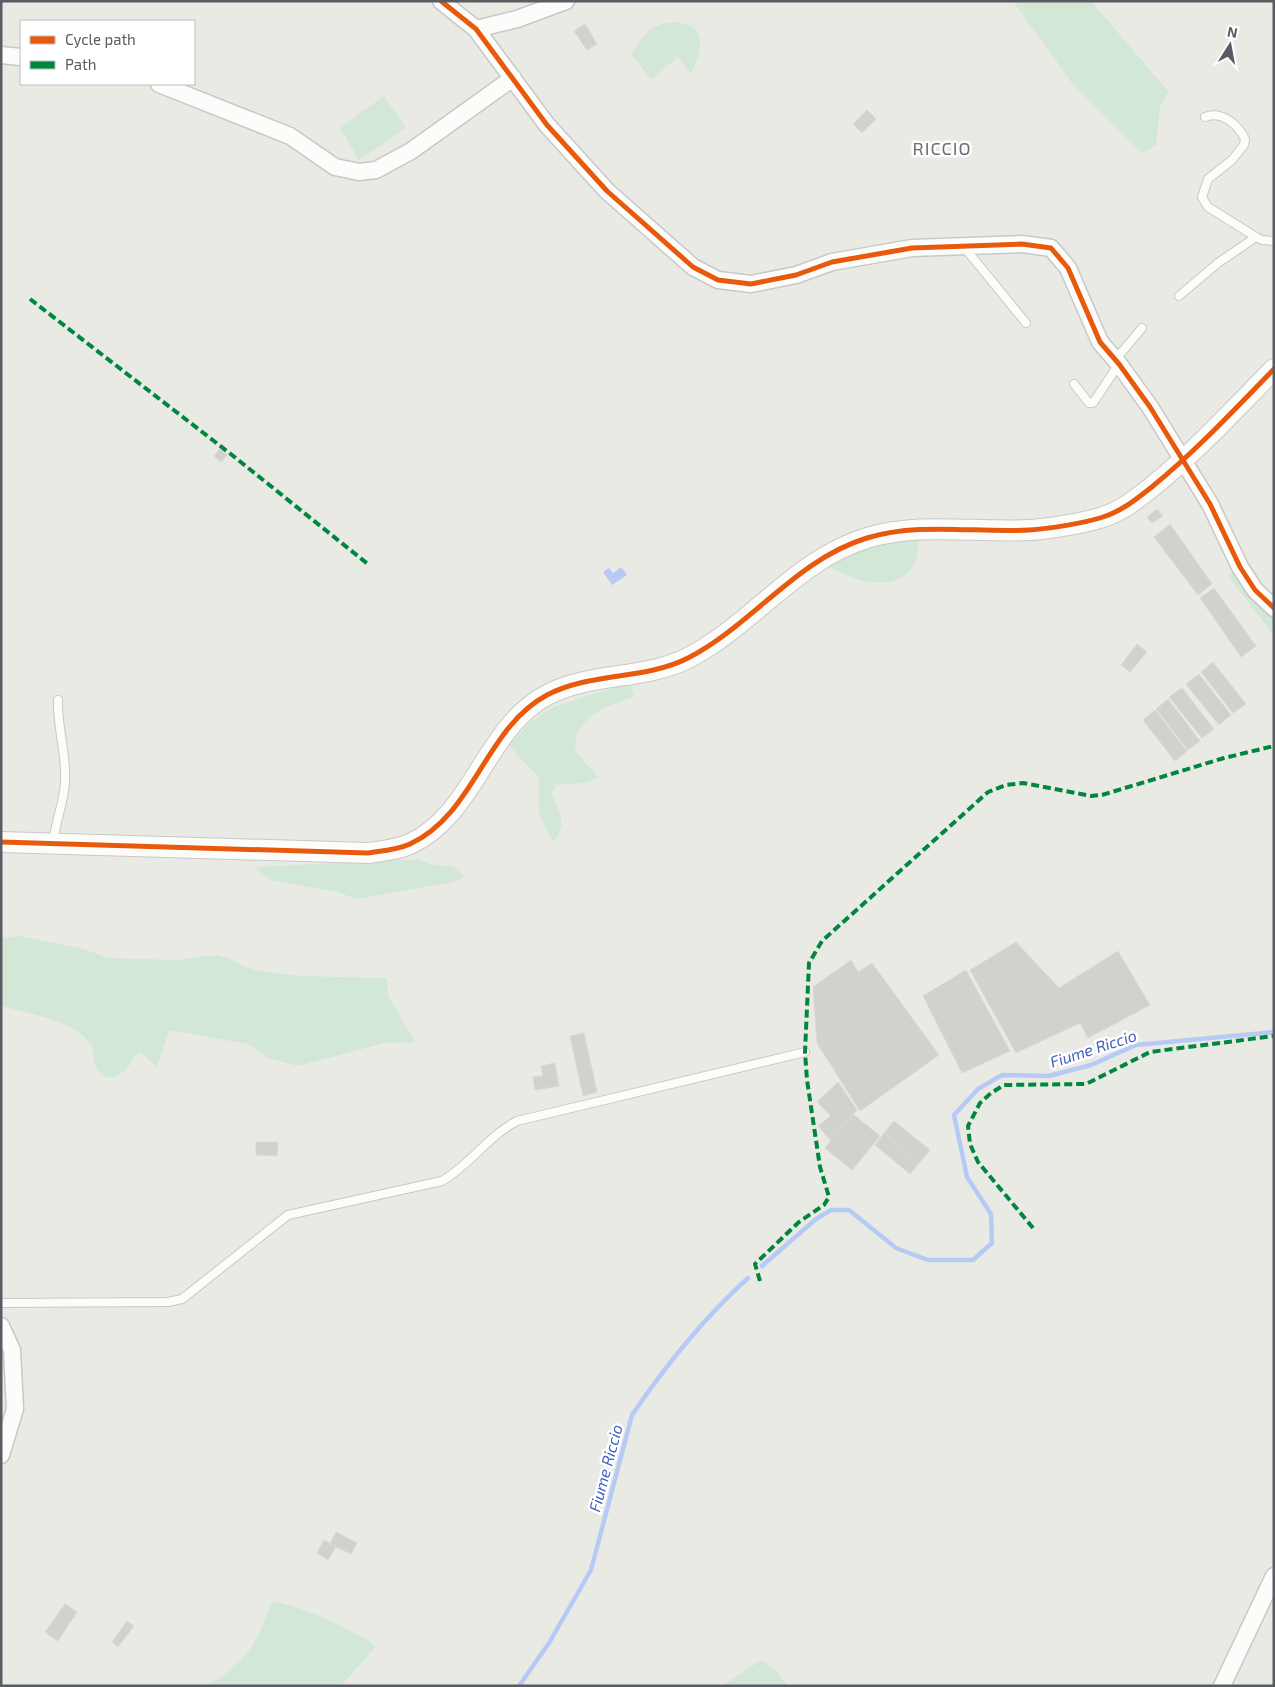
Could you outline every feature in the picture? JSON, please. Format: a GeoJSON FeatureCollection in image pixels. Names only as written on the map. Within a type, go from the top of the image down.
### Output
{"type":"FeatureCollection","features":[{"type":"Feature","properties":{"kind":"street"},"geometry":{"type":"LineString","coordinates":[[441,1],[476,29],[547,125],[607,191],[694,266],[718,280],[751,284],[796,275],[832,262],[912,248],[1022,244],[1051,248],[1068,268],[1100,342],[1150,407],[1185,460],[1210,504],[1240,567],[1255,590],[1274,608]]}},
{"type":"Feature","properties":{"kind":"street"},"geometry":{"type":"LineString","coordinates":[[476,29],[517,19],[566,1]]}},
{"type":"Feature","properties":{"kind":"street"},"geometry":{"type":"LineString","coordinates":[[1,56],[20,57]]}},
{"type":"Feature","properties":{"kind":"street"},"geometry":{"type":"LineString","coordinates":[[162,85],[290,136],[335,167],[359,172],[376,170],[411,151],[513,78]]}},
{"type":"Feature","properties":{"kind":"street"},"geometry":{"type":"LineString","coordinates":[[1,842],[368,853],[409,845],[434,830],[447,815],[522,711],[548,695],[563,689],[659,669],[685,660],[731,631],[825,555],[870,536],[918,530],[1030,530],[1104,517],[1133,503],[1185,460],[1274,369]]}},
{"type":"Feature","properties":{"kind":"street"},"geometry":{"type":"LineString","coordinates":[[1,1326],[12,1350],[15,1409],[1,1455]]}},
{"type":"Feature","properties":{"kind":"street"},"geometry":{"type":"LineString","coordinates":[[1222,1686],[1274,1576]]}},
{"type":"Feature","properties":{"kind":"lane"},"geometry":{"type":"LineString","coordinates":[[1205,117],[1213,114],[1221,116],[1240,130],[1246,140],[1244,146],[1232,160],[1208,179],[1202,197],[1208,206],[1256,237],[1262,240],[1274,241]]}},
{"type":"Feature","properties":{"kind":"lane"},"geometry":{"type":"LineString","coordinates":[[1180,296],[1218,263],[1256,237]]}},
{"type":"Feature","properties":{"kind":"lane"},"geometry":{"type":"LineString","coordinates":[[963,246],[1026,323]]}},
{"type":"Feature","properties":{"kind":"lane"},"geometry":{"type":"LineString","coordinates":[[1074,384],[1089,404],[1093,403],[1117,362],[1142,328]]}},
{"type":"Feature","properties":{"kind":"lane"},"geometry":{"type":"LineString","coordinates":[[53,845],[54,825],[65,782],[57,719],[58,700]]}},
{"type":"Feature","properties":{"kind":"lane"},"geometry":{"type":"LineString","coordinates":[[1,1303],[168,1302],[182,1299],[288,1215],[442,1181],[460,1170],[499,1130],[517,1121],[805,1052]]}},
{"type":"Feature","properties":{"kind":"green space"},"geometry":{"type":"Polygon","coordinates":[[[1013,1],[1091,1],[1168,91],[1160,107],[1156,145],[1142,153],[1072,83],[1013,1]]]}},
{"type":"Feature","properties":{"kind":"green space"},"geometry":{"type":"Polygon","coordinates":[[[678,22],[694,28],[698,32],[700,44],[696,63],[690,73],[678,57],[651,79],[631,54],[650,30],[661,24],[678,22]]]}},
{"type":"Feature","properties":{"kind":"green space"},"geometry":{"type":"Polygon","coordinates":[[[384,96],[406,128],[359,160],[340,128],[384,96]]]}},
{"type":"Feature","properties":{"kind":"green space"},"geometry":{"type":"Polygon","coordinates":[[[919,537],[914,564],[906,574],[896,580],[872,582],[846,575],[825,564],[867,545],[919,537]]]}},
{"type":"Feature","properties":{"kind":"green space"},"geometry":{"type":"Polygon","coordinates":[[[1238,569],[1274,610],[1274,636],[1228,576],[1238,569]]]}},
{"type":"Feature","properties":{"kind":"green space"},"geometry":{"type":"Polygon","coordinates":[[[630,683],[634,697],[614,704],[593,715],[579,730],[576,740],[576,752],[598,777],[589,782],[556,785],[552,793],[561,818],[561,829],[553,841],[539,815],[539,778],[509,746],[531,722],[555,706],[630,683]]]}},
{"type":"Feature","properties":{"kind":"green space"},"geometry":{"type":"Polygon","coordinates":[[[418,859],[432,865],[453,866],[464,877],[453,882],[356,899],[338,892],[270,880],[254,867],[418,859]]]}},
{"type":"Feature","properties":{"kind":"green space"},"geometry":{"type":"Polygon","coordinates":[[[20,936],[84,949],[108,958],[177,960],[216,955],[260,971],[299,976],[387,978],[388,996],[415,1042],[384,1043],[298,1066],[270,1059],[248,1044],[169,1030],[157,1067],[139,1051],[124,1071],[117,1076],[105,1076],[100,1073],[94,1062],[93,1047],[75,1030],[52,1019],[1,1006],[1,938],[20,936]]]}},
{"type":"Feature","properties":{"kind":"green space"},"geometry":{"type":"Polygon","coordinates":[[[272,1601],[300,1608],[326,1619],[352,1631],[376,1646],[341,1686],[207,1686],[242,1660],[249,1651],[261,1630],[272,1601]]]}},
{"type":"Feature","properties":{"kind":"green space"},"geometry":{"type":"Polygon","coordinates":[[[761,1660],[777,1671],[788,1686],[722,1686],[761,1660]]]}},
{"type":"Feature","properties":{"kind":"water"},"geometry":{"type":"Polygon","coordinates":[[[621,567],[627,575],[612,585],[603,572],[609,568],[613,573],[621,567]]]}},
{"type":"Feature","properties":{"kind":"building"},"geometry":{"type":"Polygon","coordinates":[[[585,24],[597,44],[587,50],[574,31],[585,24]]]}},
{"type":"Feature","properties":{"kind":"building"},"geometry":{"type":"Polygon","coordinates":[[[867,110],[876,119],[862,133],[853,124],[867,110]]]}},
{"type":"Feature","properties":{"kind":"building"},"geometry":{"type":"Polygon","coordinates":[[[220,449],[227,455],[221,462],[214,456],[220,449]]]}},
{"type":"Feature","properties":{"kind":"building"},"geometry":{"type":"Polygon","coordinates":[[[1157,509],[1163,516],[1152,523],[1147,517],[1157,509]]]}},
{"type":"Feature","properties":{"kind":"building"},"geometry":{"type":"Polygon","coordinates":[[[1170,524],[1212,584],[1198,595],[1154,537],[1170,524]]]}},
{"type":"Feature","properties":{"kind":"building"},"geometry":{"type":"Polygon","coordinates":[[[1214,588],[1256,646],[1241,657],[1200,598],[1214,588]]]}},
{"type":"Feature","properties":{"kind":"building"},"geometry":{"type":"Polygon","coordinates":[[[1137,644],[1147,652],[1130,672],[1121,665],[1137,644]]]}},
{"type":"Feature","properties":{"kind":"building"},"geometry":{"type":"Polygon","coordinates":[[[1213,662],[1246,704],[1233,713],[1201,672],[1213,662]]]}},
{"type":"Feature","properties":{"kind":"building"},"geometry":{"type":"Polygon","coordinates":[[[1199,674],[1231,715],[1219,725],[1186,684],[1199,674]]]}},
{"type":"Feature","properties":{"kind":"building"},"geometry":{"type":"Polygon","coordinates":[[[1182,688],[1214,729],[1202,738],[1169,697],[1182,688]]]}},
{"type":"Feature","properties":{"kind":"building"},"geometry":{"type":"Polygon","coordinates":[[[1168,699],[1200,741],[1188,750],[1156,709],[1168,699]]]}},
{"type":"Feature","properties":{"kind":"building"},"geometry":{"type":"Polygon","coordinates":[[[1155,710],[1187,751],[1175,761],[1143,720],[1155,710]]]}},
{"type":"Feature","properties":{"kind":"building"},"geometry":{"type":"Polygon","coordinates":[[[1016,942],[1059,988],[1118,951],[1150,1005],[1088,1038],[1080,1023],[1016,1053],[970,970],[1016,942]]]}},
{"type":"Feature","properties":{"kind":"building"},"geometry":{"type":"Polygon","coordinates":[[[851,960],[858,972],[872,963],[939,1055],[860,1111],[817,1043],[813,987],[851,960]]]}},
{"type":"Feature","properties":{"kind":"building"},"geometry":{"type":"Polygon","coordinates":[[[966,970],[1010,1051],[962,1073],[923,996],[966,970]]]}},
{"type":"Feature","properties":{"kind":"building"},"geometry":{"type":"Polygon","coordinates":[[[584,1033],[597,1092],[583,1096],[570,1036],[584,1033]]]}},
{"type":"Feature","properties":{"kind":"building"},"geometry":{"type":"Polygon","coordinates":[[[555,1063],[559,1086],[535,1090],[533,1077],[543,1076],[541,1066],[555,1063]]]}},
{"type":"Feature","properties":{"kind":"building"},"geometry":{"type":"Polygon","coordinates":[[[838,1082],[857,1110],[831,1141],[818,1126],[831,1116],[817,1102],[838,1082]]]}},
{"type":"Feature","properties":{"kind":"building"},"geometry":{"type":"Polygon","coordinates":[[[853,1114],[880,1136],[852,1170],[825,1148],[853,1114]]]}},
{"type":"Feature","properties":{"kind":"building"},"geometry":{"type":"Polygon","coordinates":[[[894,1121],[930,1150],[919,1163],[884,1133],[894,1121]]]}},
{"type":"Feature","properties":{"kind":"building"},"geometry":{"type":"Polygon","coordinates":[[[884,1133],[919,1163],[910,1174],[875,1145],[884,1133]]]}},
{"type":"Feature","properties":{"kind":"building"},"geometry":{"type":"Polygon","coordinates":[[[256,1142],[278,1142],[277,1156],[256,1155],[256,1142]]]}},
{"type":"Feature","properties":{"kind":"building"},"geometry":{"type":"Polygon","coordinates":[[[336,1532],[357,1543],[351,1554],[330,1544],[336,1532]]]}},
{"type":"Feature","properties":{"kind":"building"},"geometry":{"type":"Polygon","coordinates":[[[324,1540],[336,1547],[328,1560],[317,1553],[324,1540]]]}},
{"type":"Feature","properties":{"kind":"building"},"geometry":{"type":"Polygon","coordinates":[[[65,1604],[77,1612],[58,1641],[45,1632],[65,1604]]]}},
{"type":"Feature","properties":{"kind":"building"},"geometry":{"type":"Polygon","coordinates":[[[127,1621],[134,1626],[118,1647],[112,1642],[127,1621]]]}},
{"type":"Feature","properties":{"kind":"waterway","name":"Fiume Riccio"},"geometry":{"type":"LineString","coordinates":[[762,1266],[816,1219],[831,1210],[849,1210],[896,1248],[928,1260],[973,1260],[992,1243],[991,1214],[967,1177],[954,1115],[978,1089],[1002,1075],[1049,1076],[1091,1065],[1136,1045],[1274,1032]]}},
{"type":"Feature","properties":{"kind":"waterway","name":"Fiume Riccio"},"geometry":{"type":"LineString","coordinates":[[519,1686],[549,1643],[591,1570],[632,1415],[686,1343],[748,1278]]}},
{"type":"Feature","properties":{"kind":"marked path"},"geometry":{"type":"LineString","coordinates":[[30,299],[232,455],[369,565]]}},
{"type":"Feature","properties":{"kind":"marked path"},"geometry":{"type":"LineString","coordinates":[[760,1281],[755,1264],[799,1222],[824,1205],[829,1197],[820,1167],[807,1080],[805,1052],[809,963],[822,941],[988,792],[1006,785],[1023,783],[1091,796],[1102,795],[1224,758],[1274,746]]}},
{"type":"Feature","properties":{"kind":"marked path"},"geometry":{"type":"LineString","coordinates":[[1033,1228],[978,1162],[970,1144],[968,1126],[980,1103],[991,1093],[1004,1085],[1086,1084],[1150,1052],[1274,1036]]}},
{"type":"Feature","properties":{"kind":"cycle path"},"geometry":{"type":"LineString","coordinates":[[441,1],[476,29],[547,125],[607,191],[693,267],[718,280],[751,284],[796,275],[832,262],[912,248],[1022,244],[1051,248],[1068,268],[1100,342],[1119,364],[1150,407],[1210,504],[1240,567],[1255,590],[1274,608]]}},
{"type":"Feature","properties":{"kind":"cycle path"},"geometry":{"type":"LineString","coordinates":[[1,842],[368,853],[405,846],[432,830],[450,813],[509,728],[526,710],[547,695],[582,683],[654,670],[688,658],[733,628],[796,576],[818,561],[842,548],[867,538],[906,530],[1009,531],[1037,529],[1077,523],[1110,514],[1136,500],[1185,458],[1274,369]]}},
{"type":"Feature","properties":{"kind":"district","name":"RICCIO"},"geometry":{"type":"Point","coordinates":[942,148]}}]}
